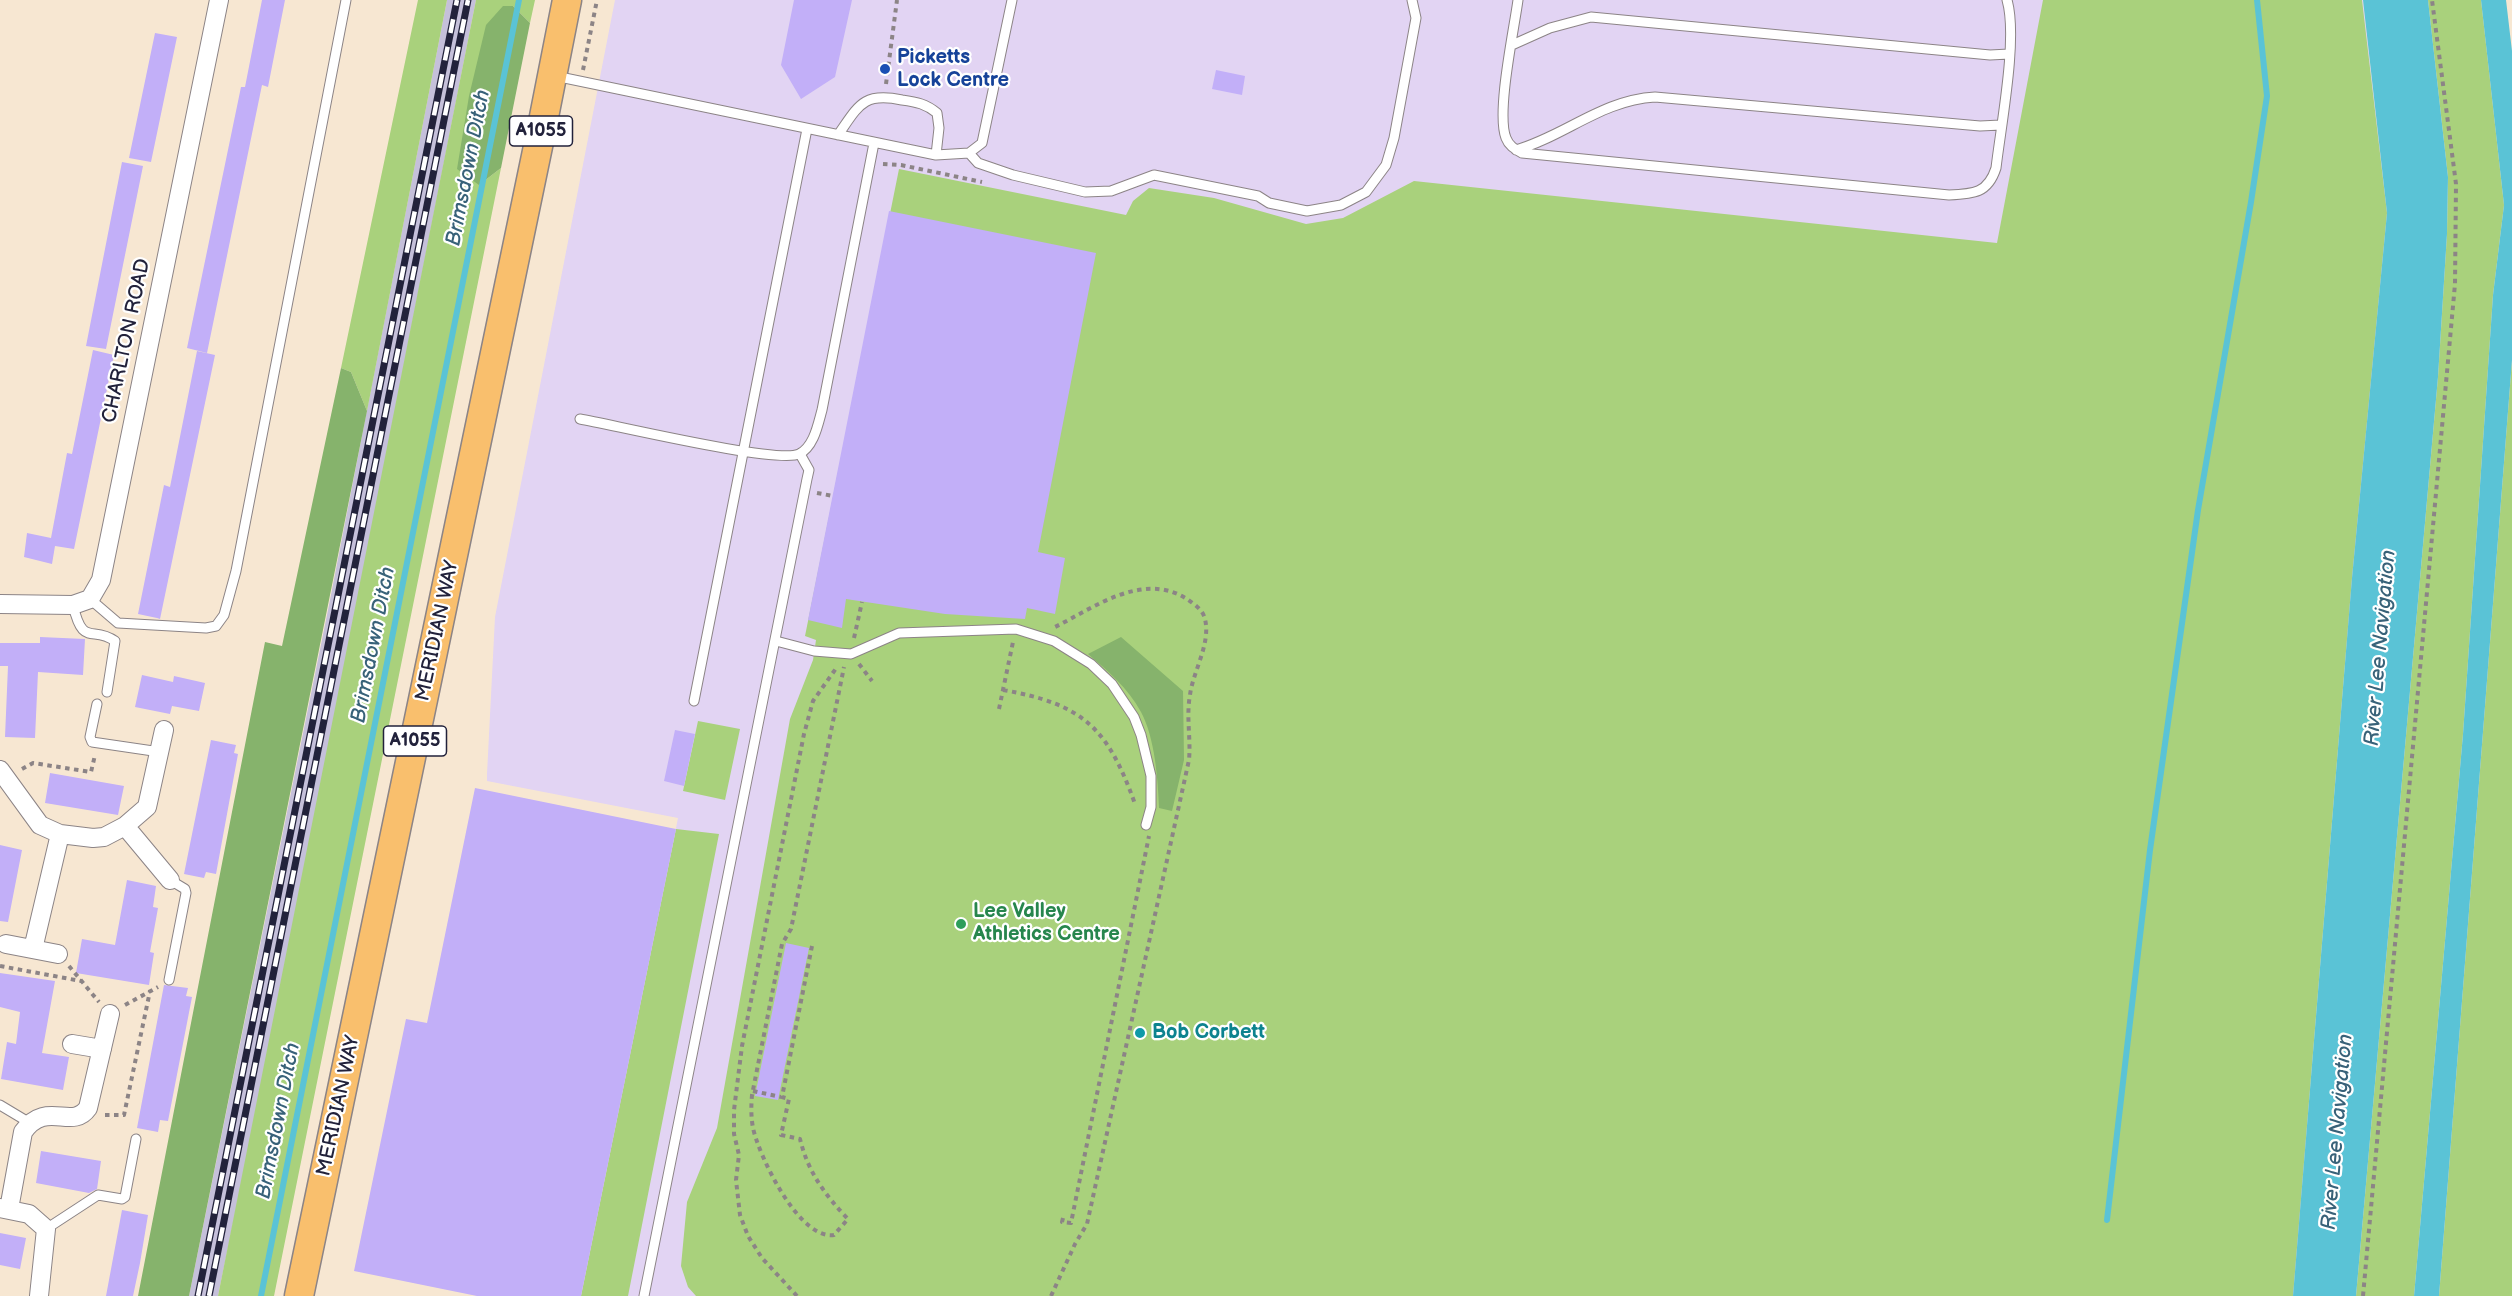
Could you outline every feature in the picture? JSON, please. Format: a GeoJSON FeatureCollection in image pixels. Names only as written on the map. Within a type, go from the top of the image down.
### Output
{"type":"FeatureCollection","features":[{"type":"Feature","properties":{"kind":"main road","name":"MERIDIAN WAY"},"geometry":{"type":"LineString","coordinates":[[299,1296],[567,0]]}},
{"type":"Feature","properties":{"kind":"street","name":"CHARLTON ROAD"},"geometry":{"type":"LineString","coordinates":[[82,602],[101,580],[219,0]]}},
{"type":"Feature","properties":{"kind":"street"},"geometry":{"type":"LineString","coordinates":[[0,604],[82,602]]}},
{"type":"Feature","properties":{"kind":"street"},"geometry":{"type":"LineString","coordinates":[[3,773],[40,825],[60,834],[104,837],[125,826],[147,807],[164,730]]}},
{"type":"Feature","properties":{"kind":"street"},"geometry":{"type":"LineString","coordinates":[[125,826],[170,880]]}},
{"type":"Feature","properties":{"kind":"street"},"geometry":{"type":"LineString","coordinates":[[33,949],[60,834]]}},
{"type":"Feature","properties":{"kind":"street"},"geometry":{"type":"LineString","coordinates":[[6,944],[58,954]]}},
{"type":"Feature","properties":{"kind":"street"},"geometry":{"type":"LineString","coordinates":[[39,1296],[46,1229],[29,1214],[4,1209],[23,1132],[37,1117],[47,1115],[76,1118],[83,1115],[88,1108],[110,1014]]}},
{"type":"Feature","properties":{"kind":"street"},"geometry":{"type":"LineString","coordinates":[[72,1044],[102,1049]]}},
{"type":"Feature","properties":{"kind":"lane"},"geometry":{"type":"LineString","coordinates":[[107,692],[115,641],[91,635],[77,623],[82,602],[118,623],[126,625],[206,628],[216,626],[224,615],[236,571],[346,0]]}},
{"type":"Feature","properties":{"kind":"lane"},"geometry":{"type":"LineString","coordinates":[[552,75],[936,155],[969,153],[982,143],[1012,0]]}},
{"type":"Feature","properties":{"kind":"lane"},"geometry":{"type":"LineString","coordinates":[[969,153],[978,163],[1012,176],[1085,192],[1111,191],[1154,174],[1258,196],[1269,203],[1307,211],[1341,205],[1366,192],[1386,165],[1394,138],[1416,18],[1412,0]]}},
{"type":"Feature","properties":{"kind":"lane"},"geometry":{"type":"LineString","coordinates":[[1518,0],[1503,108],[1505,137],[1510,147],[1522,153],[1949,195],[1969,194],[1983,189],[1992,181],[1996,168],[2009,54],[2008,4],[2015,0]]}},
{"type":"Feature","properties":{"kind":"lane"},"geometry":{"type":"LineString","coordinates":[[1512,45],[1550,28],[1591,17],[1990,55],[2009,54]]}},
{"type":"Feature","properties":{"kind":"lane"},"geometry":{"type":"LineString","coordinates":[[838,135],[856,109],[868,99],[884,96],[926,104],[937,113],[939,128],[936,155]]}},
{"type":"Feature","properties":{"kind":"lane"},"geometry":{"type":"LineString","coordinates":[[1516,150],[1533,145],[1616,103],[1655,97],[2001,126]]}},
{"type":"Feature","properties":{"kind":"lane"},"geometry":{"type":"LineString","coordinates":[[694,701],[807,129]]}},
{"type":"Feature","properties":{"kind":"lane"},"geometry":{"type":"LineString","coordinates":[[580,419],[744,451],[787,456],[800,454],[811,443],[822,410],[874,143]]}},
{"type":"Feature","properties":{"kind":"lane"},"geometry":{"type":"LineString","coordinates":[[644,1296],[809,470],[800,454]]}},
{"type":"Feature","properties":{"kind":"lane"},"geometry":{"type":"LineString","coordinates":[[776,641],[814,651],[851,654],[899,633],[1016,629],[1054,641],[1072,650],[1091,664],[1112,684],[1134,717],[1151,776],[1151,807],[1146,825]]}},
{"type":"Feature","properties":{"kind":"lane"},"geometry":{"type":"LineString","coordinates":[[97,704],[90,737],[92,742],[160,752]]}},
{"type":"Feature","properties":{"kind":"lane"},"geometry":{"type":"LineString","coordinates":[[169,980],[186,893],[185,889],[170,880]]}},
{"type":"Feature","properties":{"kind":"lane"},"geometry":{"type":"LineString","coordinates":[[0,1105],[30,1123]]}},
{"type":"Feature","properties":{"kind":"lane"},"geometry":{"type":"LineString","coordinates":[[46,1229],[98,1195],[122,1199],[125,1197],[136,1139]]}},
{"type":"Feature","properties":{"kind":"path"},"geometry":{"type":"LineString","coordinates":[[588,44],[597,0]]}},
{"type":"Feature","properties":{"kind":"path"},"geometry":{"type":"LineString","coordinates":[[884,96],[897,0]]}},
{"type":"Feature","properties":{"kind":"path"},"geometry":{"type":"LineString","coordinates":[[2363,1296],[2455,284],[2456,184],[2432,0]]}},
{"type":"Feature","properties":{"kind":"path"},"geometry":{"type":"LineString","coordinates":[[1051,1296],[1087,1224],[1189,760],[1190,693],[1206,632],[1205,617],[1197,606],[1172,591],[1152,587],[1122,594],[1054,628]]}},
{"type":"Feature","properties":{"kind":"path"},"geometry":{"type":"LineString","coordinates":[[851,654],[862,602]]}},
{"type":"Feature","properties":{"kind":"path"},"geometry":{"type":"LineString","coordinates":[[999,709],[1014,640]]}},
{"type":"Feature","properties":{"kind":"path"},"geometry":{"type":"LineString","coordinates":[[797,1296],[762,1258],[748,1236],[740,1215],[736,1180],[739,1155],[734,1134],[734,1110],[742,1046],[804,734],[813,701],[835,669]]}},
{"type":"Feature","properties":{"kind":"path"},"geometry":{"type":"LineString","coordinates":[[753,1091],[789,1097],[781,1135],[800,1139],[807,1161],[820,1187],[848,1219],[834,1235],[827,1236],[811,1228],[782,1193],[771,1174],[753,1130],[751,1112],[753,1091],[782,944],[791,929],[842,670]]}},
{"type":"Feature","properties":{"kind":"path"},"geometry":{"type":"LineString","coordinates":[[867,672],[872,681]]}},
{"type":"Feature","properties":{"kind":"path"},"geometry":{"type":"LineString","coordinates":[[1003,690],[1052,700],[1091,726],[1117,758],[1141,824],[1151,826],[1071,1223],[1062,1222],[1063,1218]]}},
{"type":"Feature","properties":{"kind":"path"},"geometry":{"type":"LineString","coordinates":[[3,773],[33,763],[91,772],[97,744]]}},
{"type":"Feature","properties":{"kind":"path"},"geometry":{"type":"LineString","coordinates":[[782,1097],[812,946]]}},
{"type":"Feature","properties":{"kind":"path"},"geometry":{"type":"LineString","coordinates":[[58,954],[110,1014],[169,980]]}},
{"type":"Feature","properties":{"kind":"path"},"geometry":{"type":"LineString","coordinates":[[0,966],[81,981]]}},
{"type":"Feature","properties":{"kind":"path"},"geometry":{"type":"LineString","coordinates":[[83,1115],[124,1115],[150,991]]}},
{"type":"Feature","properties":{"kind":"shaded area"},"geometry":{"type":"Polygon","coordinates":[[[447,0],[476,0],[266,1064],[218,1296],[189,1296],[328,610],[447,0]]]}},
{"type":"Feature","properties":{"kind":"shaded area"},"geometry":{"type":"Polygon","coordinates":[[[615,0],[2363,0],[2387,213],[2320,927],[2296,1296],[581,1296],[678,818],[487,781],[487,774],[495,617],[615,0]]]}},
{"type":"Feature","properties":{"kind":"green space"},"geometry":{"type":"Polygon","coordinates":[[[418,0],[447,0],[367,411],[351,372],[341,368],[418,0]]]}},
{"type":"Feature","properties":{"kind":"green space"},"geometry":{"type":"Polygon","coordinates":[[[476,0],[535,0],[530,23],[513,6],[479,185],[501,168],[274,1296],[218,1296],[476,0]]]}},
{"type":"Feature","properties":{"kind":"green space"},"geometry":{"type":"Polygon","coordinates":[[[2043,0],[2362,0],[2387,213],[2352,578],[2293,1296],[696,1296],[688,1287],[681,1266],[687,1202],[717,1128],[790,719],[813,660],[816,640],[805,636],[899,169],[1126,215],[1133,201],[1149,188],[1214,198],[1306,224],[1343,218],[1414,181],[1997,243],[2043,0]]]}},
{"type":"Feature","properties":{"kind":"green space"},"geometry":{"type":"Polygon","coordinates":[[[2428,0],[2481,0],[2504,205],[2493,295],[2463,734],[2414,1296],[2356,1296],[2438,377],[2447,234],[2448,177],[2428,0]]]}},
{"type":"Feature","properties":{"kind":"green space"},"geometry":{"type":"Polygon","coordinates":[[[503,6],[513,6],[530,23],[501,168],[479,185],[457,169],[469,96],[486,25],[503,6]]]}},
{"type":"Feature","properties":{"kind":"green space"},"geometry":{"type":"Polygon","coordinates":[[[2512,360],[2512,1296],[2439,1296],[2512,360]]]}},
{"type":"Feature","properties":{"kind":"green space"},"geometry":{"type":"Polygon","coordinates":[[[341,368],[351,372],[367,411],[189,1296],[138,1296],[265,642],[282,646],[341,368]]]}},
{"type":"Feature","properties":{"kind":"green space"},"geometry":{"type":"Polygon","coordinates":[[[1121,637],[1183,691],[1184,760],[1172,811],[1159,808],[1153,746],[1141,712],[1124,688],[1088,654],[1121,637]]]}},
{"type":"Feature","properties":{"kind":"green space"},"geometry":{"type":"Polygon","coordinates":[[[698,721],[740,729],[725,800],[683,791],[698,721]]]}},
{"type":"Feature","properties":{"kind":"green space"},"geometry":{"type":"Polygon","coordinates":[[[676,829],[719,834],[628,1296],[581,1296],[676,829]]]}},
{"type":"Feature","properties":{"kind":"water","name":"River Lee Navigation"},"geometry":{"type":"Polygon","coordinates":[[[2363,0],[2428,0],[2448,177],[2447,234],[2438,377],[2356,1296],[2293,1296],[2352,578],[2387,213],[2363,0]]]}},
{"type":"Feature","properties":{"kind":"water"},"geometry":{"type":"Polygon","coordinates":[[[2481,0],[2506,0],[2512,51],[2512,360],[2439,1296],[2414,1296],[2463,734],[2493,295],[2504,205],[2481,0]]]}},
{"type":"Feature","properties":{"kind":"building"},"geometry":{"type":"Polygon","coordinates":[[[262,0],[285,0],[268,87],[262,85],[207,353],[187,348],[241,87],[245,87],[262,0]]]}},
{"type":"Feature","properties":{"kind":"building"},"geometry":{"type":"Polygon","coordinates":[[[794,0],[852,0],[835,77],[801,99],[781,65],[794,0]]]}},
{"type":"Feature","properties":{"kind":"building"},"geometry":{"type":"Polygon","coordinates":[[[155,33],[177,37],[151,162],[129,158],[155,33]]]}},
{"type":"Feature","properties":{"kind":"building"},"geometry":{"type":"Polygon","coordinates":[[[1216,70],[1245,76],[1242,95],[1212,89],[1216,70]]]}},
{"type":"Feature","properties":{"kind":"building"},"geometry":{"type":"Polygon","coordinates":[[[122,162],[143,166],[106,349],[86,346],[122,162]]]}},
{"type":"Feature","properties":{"kind":"building"},"geometry":{"type":"Polygon","coordinates":[[[889,211],[1096,253],[1038,552],[1065,558],[1055,614],[1027,608],[1025,619],[945,614],[846,599],[842,628],[808,620],[889,211]]]}},
{"type":"Feature","properties":{"kind":"building"},"geometry":{"type":"Polygon","coordinates":[[[93,350],[114,355],[74,549],[55,546],[52,564],[24,557],[27,533],[51,538],[67,453],[72,454],[93,350]]]}},
{"type":"Feature","properties":{"kind":"building"},"geometry":{"type":"Polygon","coordinates":[[[197,351],[215,355],[160,619],[138,614],[164,485],[170,487],[197,351]]]}},
{"type":"Feature","properties":{"kind":"building"},"geometry":{"type":"Polygon","coordinates":[[[40,637],[85,639],[83,675],[38,672],[35,738],[5,737],[8,666],[0,666],[0,643],[40,643],[40,637]]]}},
{"type":"Feature","properties":{"kind":"building"},"geometry":{"type":"Polygon","coordinates":[[[142,675],[173,682],[174,676],[205,683],[199,711],[172,706],[170,714],[135,707],[142,675]]]}},
{"type":"Feature","properties":{"kind":"building"},"geometry":{"type":"Polygon","coordinates":[[[675,730],[695,734],[684,786],[664,781],[675,730]]]}},
{"type":"Feature","properties":{"kind":"building"},"geometry":{"type":"Polygon","coordinates":[[[211,740],[236,745],[234,753],[238,754],[216,874],[206,872],[204,878],[184,874],[211,740]]]}},
{"type":"Feature","properties":{"kind":"building"},"geometry":{"type":"Polygon","coordinates":[[[50,773],[124,786],[118,815],[45,803],[50,773]]]}},
{"type":"Feature","properties":{"kind":"building"},"geometry":{"type":"Polygon","coordinates":[[[475,788],[676,829],[581,1296],[477,1296],[354,1271],[406,1019],[427,1023],[475,788]]]}},
{"type":"Feature","properties":{"kind":"building"},"geometry":{"type":"Polygon","coordinates":[[[0,845],[22,850],[8,922],[0,921],[0,845]]]}},
{"type":"Feature","properties":{"kind":"building"},"geometry":{"type":"Polygon","coordinates":[[[127,880],[156,886],[153,907],[158,908],[150,952],[154,953],[149,985],[76,973],[82,939],[115,945],[127,880]]]}},
{"type":"Feature","properties":{"kind":"building"},"geometry":{"type":"Polygon","coordinates":[[[786,943],[809,948],[778,1100],[755,1096],[786,943]]]}},
{"type":"Feature","properties":{"kind":"building"},"geometry":{"type":"Polygon","coordinates":[[[0,973],[55,981],[42,1053],[69,1057],[63,1090],[1,1079],[7,1042],[16,1044],[20,1012],[0,1007],[0,973]]]}},
{"type":"Feature","properties":{"kind":"building"},"geometry":{"type":"Polygon","coordinates":[[[164,985],[188,988],[186,996],[192,997],[168,1121],[160,1120],[158,1132],[137,1128],[164,985]]]}},
{"type":"Feature","properties":{"kind":"building"},"geometry":{"type":"Polygon","coordinates":[[[41,1151],[101,1161],[97,1189],[89,1193],[36,1183],[41,1151]]]}},
{"type":"Feature","properties":{"kind":"building"},"geometry":{"type":"Polygon","coordinates":[[[122,1210],[148,1215],[140,1263],[133,1296],[106,1296],[122,1210]]]}},
{"type":"Feature","properties":{"kind":"building"},"geometry":{"type":"Polygon","coordinates":[[[0,1233],[26,1238],[20,1269],[0,1265],[0,1233]]]}},
{"type":"Feature","properties":{"kind":"waterway","name":"Brimsdown Ditch"},"geometry":{"type":"LineString","coordinates":[[261,1296],[519,0]]}},
{"type":"Feature","properties":{"kind":"waterway"},"geometry":{"type":"LineString","coordinates":[[2107,1220],[2150,850],[2198,510],[2267,96],[2257,0]]}},
{"type":"Feature","properties":{"kind":"railway"},"geometry":{"type":"LineString","coordinates":[[198,1296],[457,0]]}},
{"type":"Feature","properties":{"kind":"railway"},"geometry":{"type":"LineString","coordinates":[[209,1296],[468,0]]}},
{"type":"Feature","properties":{"kind":"place","name":"Picketts Lock Centre"},"geometry":{"type":"Point","coordinates":[885,69]}},
{"type":"Feature","properties":{"kind":"place","name":"Lee Valley Athletics Centre"},"geometry":{"type":"Point","coordinates":[961,924]}},
{"type":"Feature","properties":{"kind":"place","name":"Bob Corbett"},"geometry":{"type":"Point","coordinates":[1140,1033]}}]}
